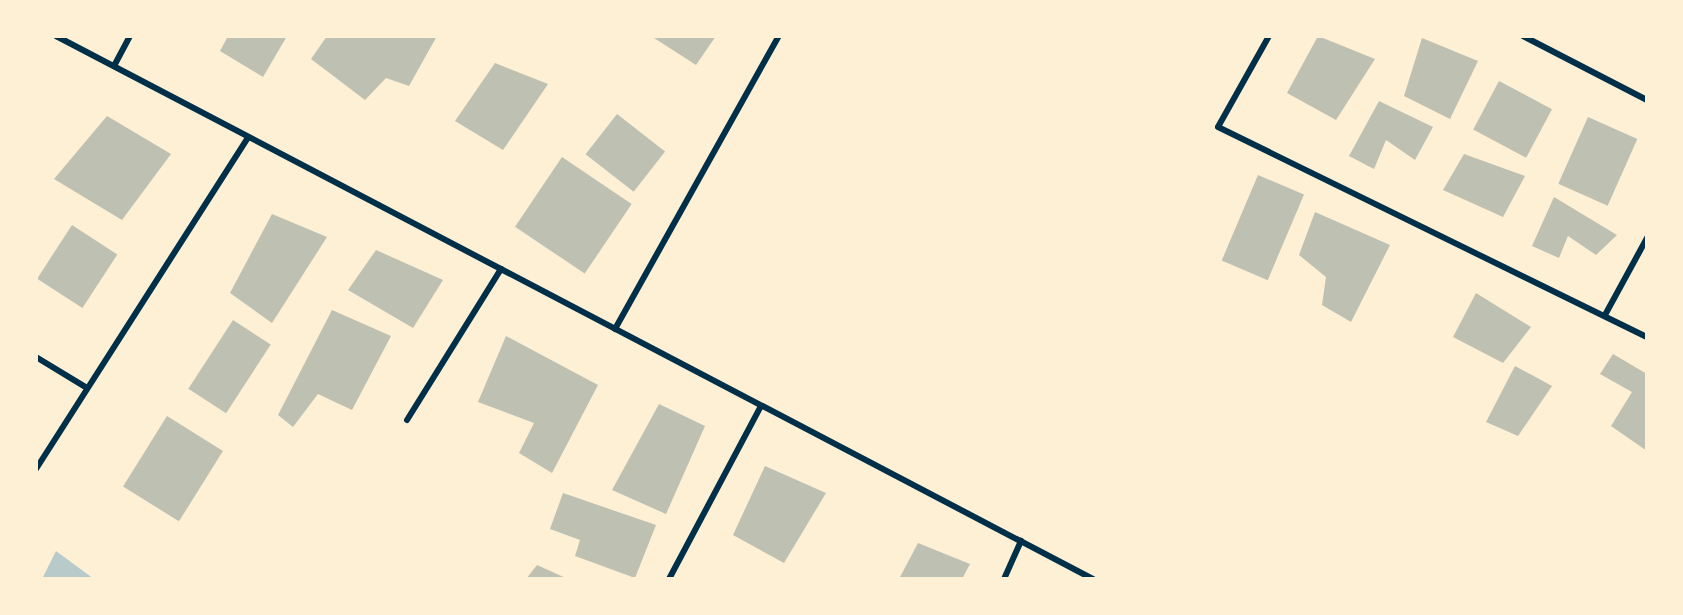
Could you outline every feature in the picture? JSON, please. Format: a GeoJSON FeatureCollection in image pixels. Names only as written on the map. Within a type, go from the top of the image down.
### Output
{"type":"FeatureCollection","features":[{"type":"Feature","properties":{"kind":"street"},"geometry":{"type":"LineString","coordinates":[[56,36],[1093,579]]}},
{"type":"Feature","properties":{"kind":"street"},"geometry":{"type":"LineString","coordinates":[[114,66],[130,36]]}},
{"type":"Feature","properties":{"kind":"street"},"geometry":{"type":"LineString","coordinates":[[615,329],[778,36]]}},
{"type":"Feature","properties":{"kind":"street"},"geometry":{"type":"LineString","coordinates":[[1269,36],[1218,127],[1647,337]]}},
{"type":"Feature","properties":{"kind":"street"},"geometry":{"type":"LineString","coordinates":[[1523,36],[1647,100]]}},
{"type":"Feature","properties":{"kind":"street"},"geometry":{"type":"LineString","coordinates":[[36,470],[248,137]]}},
{"type":"Feature","properties":{"kind":"street"},"geometry":{"type":"LineString","coordinates":[[1605,315],[1647,238]]}},
{"type":"Feature","properties":{"kind":"street"},"geometry":{"type":"LineString","coordinates":[[407,420],[501,269]]}},
{"type":"Feature","properties":{"kind":"street"},"geometry":{"type":"LineString","coordinates":[[36,357],[87,388]]}},
{"type":"Feature","properties":{"kind":"street"},"geometry":{"type":"LineString","coordinates":[[669,579],[761,406]]}},
{"type":"Feature","properties":{"kind":"street"},"geometry":{"type":"LineString","coordinates":[[1004,579],[1021,541]]}},
{"type":"Feature","properties":{"kind":"shaded area"},"geometry":{"type":"Polygon","coordinates":[[[56,551],[94,579],[42,579],[56,551]]]}},
{"type":"Feature","properties":{"kind":"building"},"geometry":{"type":"Polygon","coordinates":[[[228,36],[287,36],[263,77],[220,51],[228,36]]]}},
{"type":"Feature","properties":{"kind":"building"},"geometry":{"type":"Polygon","coordinates":[[[327,36],[437,36],[409,86],[386,78],[365,100],[311,59],[327,36]]]}},
{"type":"Feature","properties":{"kind":"building"},"geometry":{"type":"Polygon","coordinates":[[[651,36],[716,36],[696,65],[651,36]]]}},
{"type":"Feature","properties":{"kind":"building"},"geometry":{"type":"Polygon","coordinates":[[[1318,36],[1375,59],[1336,120],[1287,93],[1318,36]]]}},
{"type":"Feature","properties":{"kind":"building"},"geometry":{"type":"Polygon","coordinates":[[[1422,38],[1478,61],[1450,119],[1404,96],[1422,38]]]}},
{"type":"Feature","properties":{"kind":"building"},"geometry":{"type":"Polygon","coordinates":[[[495,63],[548,84],[503,150],[455,121],[495,63]]]}},
{"type":"Feature","properties":{"kind":"building"},"geometry":{"type":"Polygon","coordinates":[[[1499,81],[1552,109],[1526,158],[1473,130],[1499,81]]]}},
{"type":"Feature","properties":{"kind":"building"},"geometry":{"type":"Polygon","coordinates":[[[1379,101],[1433,127],[1415,160],[1386,140],[1374,169],[1349,156],[1379,101]]]}},
{"type":"Feature","properties":{"kind":"building"},"geometry":{"type":"Polygon","coordinates":[[[617,114],[665,152],[634,192],[586,154],[617,114]]]}},
{"type":"Feature","properties":{"kind":"building"},"geometry":{"type":"Polygon","coordinates":[[[107,116],[171,154],[122,220],[54,179],[107,116]]]}},
{"type":"Feature","properties":{"kind":"building"},"geometry":{"type":"Polygon","coordinates":[[[1588,117],[1637,139],[1608,206],[1558,184],[1588,117]]]}},
{"type":"Feature","properties":{"kind":"building"},"geometry":{"type":"Polygon","coordinates":[[[1464,154],[1525,176],[1503,217],[1443,190],[1464,154]]]}},
{"type":"Feature","properties":{"kind":"building"},"geometry":{"type":"Polygon","coordinates":[[[562,157],[632,204],[585,274],[515,227],[562,157]]]}},
{"type":"Feature","properties":{"kind":"building"},"geometry":{"type":"Polygon","coordinates":[[[1258,175],[1304,195],[1268,280],[1222,261],[1258,175]]]}},
{"type":"Feature","properties":{"kind":"building"},"geometry":{"type":"Polygon","coordinates":[[[1554,197],[1617,235],[1596,255],[1568,236],[1559,258],[1532,246],[1554,197]]]}},
{"type":"Feature","properties":{"kind":"building"},"geometry":{"type":"Polygon","coordinates":[[[1315,212],[1390,245],[1351,322],[1322,305],[1326,277],[1299,255],[1315,212]]]}},
{"type":"Feature","properties":{"kind":"building"},"geometry":{"type":"Polygon","coordinates":[[[272,214],[327,237],[272,323],[230,293],[272,214]]]}},
{"type":"Feature","properties":{"kind":"building"},"geometry":{"type":"Polygon","coordinates":[[[72,225],[117,254],[82,308],[37,279],[72,225]]]}},
{"type":"Feature","properties":{"kind":"building"},"geometry":{"type":"Polygon","coordinates":[[[376,250],[443,280],[413,328],[348,290],[376,250]]]}},
{"type":"Feature","properties":{"kind":"building"},"geometry":{"type":"Polygon","coordinates":[[[1476,293],[1531,327],[1503,363],[1453,337],[1476,293]]]}},
{"type":"Feature","properties":{"kind":"building"},"geometry":{"type":"Polygon","coordinates":[[[332,310],[391,336],[352,410],[318,394],[293,427],[278,415],[332,310]]]}},
{"type":"Feature","properties":{"kind":"building"},"geometry":{"type":"Polygon","coordinates":[[[233,320],[271,345],[226,413],[188,389],[233,320]]]}},
{"type":"Feature","properties":{"kind":"building"},"geometry":{"type":"Polygon","coordinates":[[[506,336],[598,385],[552,473],[519,453],[534,423],[478,402],[506,336]]]}},
{"type":"Feature","properties":{"kind":"building"},"geometry":{"type":"Polygon","coordinates":[[[1613,354],[1647,374],[1647,451],[1611,426],[1632,392],[1600,374],[1613,354]]]}},
{"type":"Feature","properties":{"kind":"building"},"geometry":{"type":"Polygon","coordinates":[[[1515,366],[1552,386],[1518,436],[1486,422],[1515,366]]]}},
{"type":"Feature","properties":{"kind":"building"},"geometry":{"type":"Polygon","coordinates":[[[659,404],[705,426],[666,514],[612,490],[659,404]]]}},
{"type":"Feature","properties":{"kind":"building"},"geometry":{"type":"Polygon","coordinates":[[[167,416],[223,451],[179,521],[123,486],[167,416]]]}},
{"type":"Feature","properties":{"kind":"building"},"geometry":{"type":"Polygon","coordinates":[[[765,466],[826,493],[784,563],[733,535],[765,466]]]}},
{"type":"Feature","properties":{"kind":"building"},"geometry":{"type":"Polygon","coordinates":[[[563,493],[656,525],[635,578],[575,556],[580,540],[550,529],[563,493]]]}},
{"type":"Feature","properties":{"kind":"building"},"geometry":{"type":"Polygon","coordinates":[[[918,543],[970,564],[962,579],[899,579],[918,543]]]}},
{"type":"Feature","properties":{"kind":"building"},"geometry":{"type":"Polygon","coordinates":[[[537,565],[568,579],[526,579],[537,565]]]}}]}
